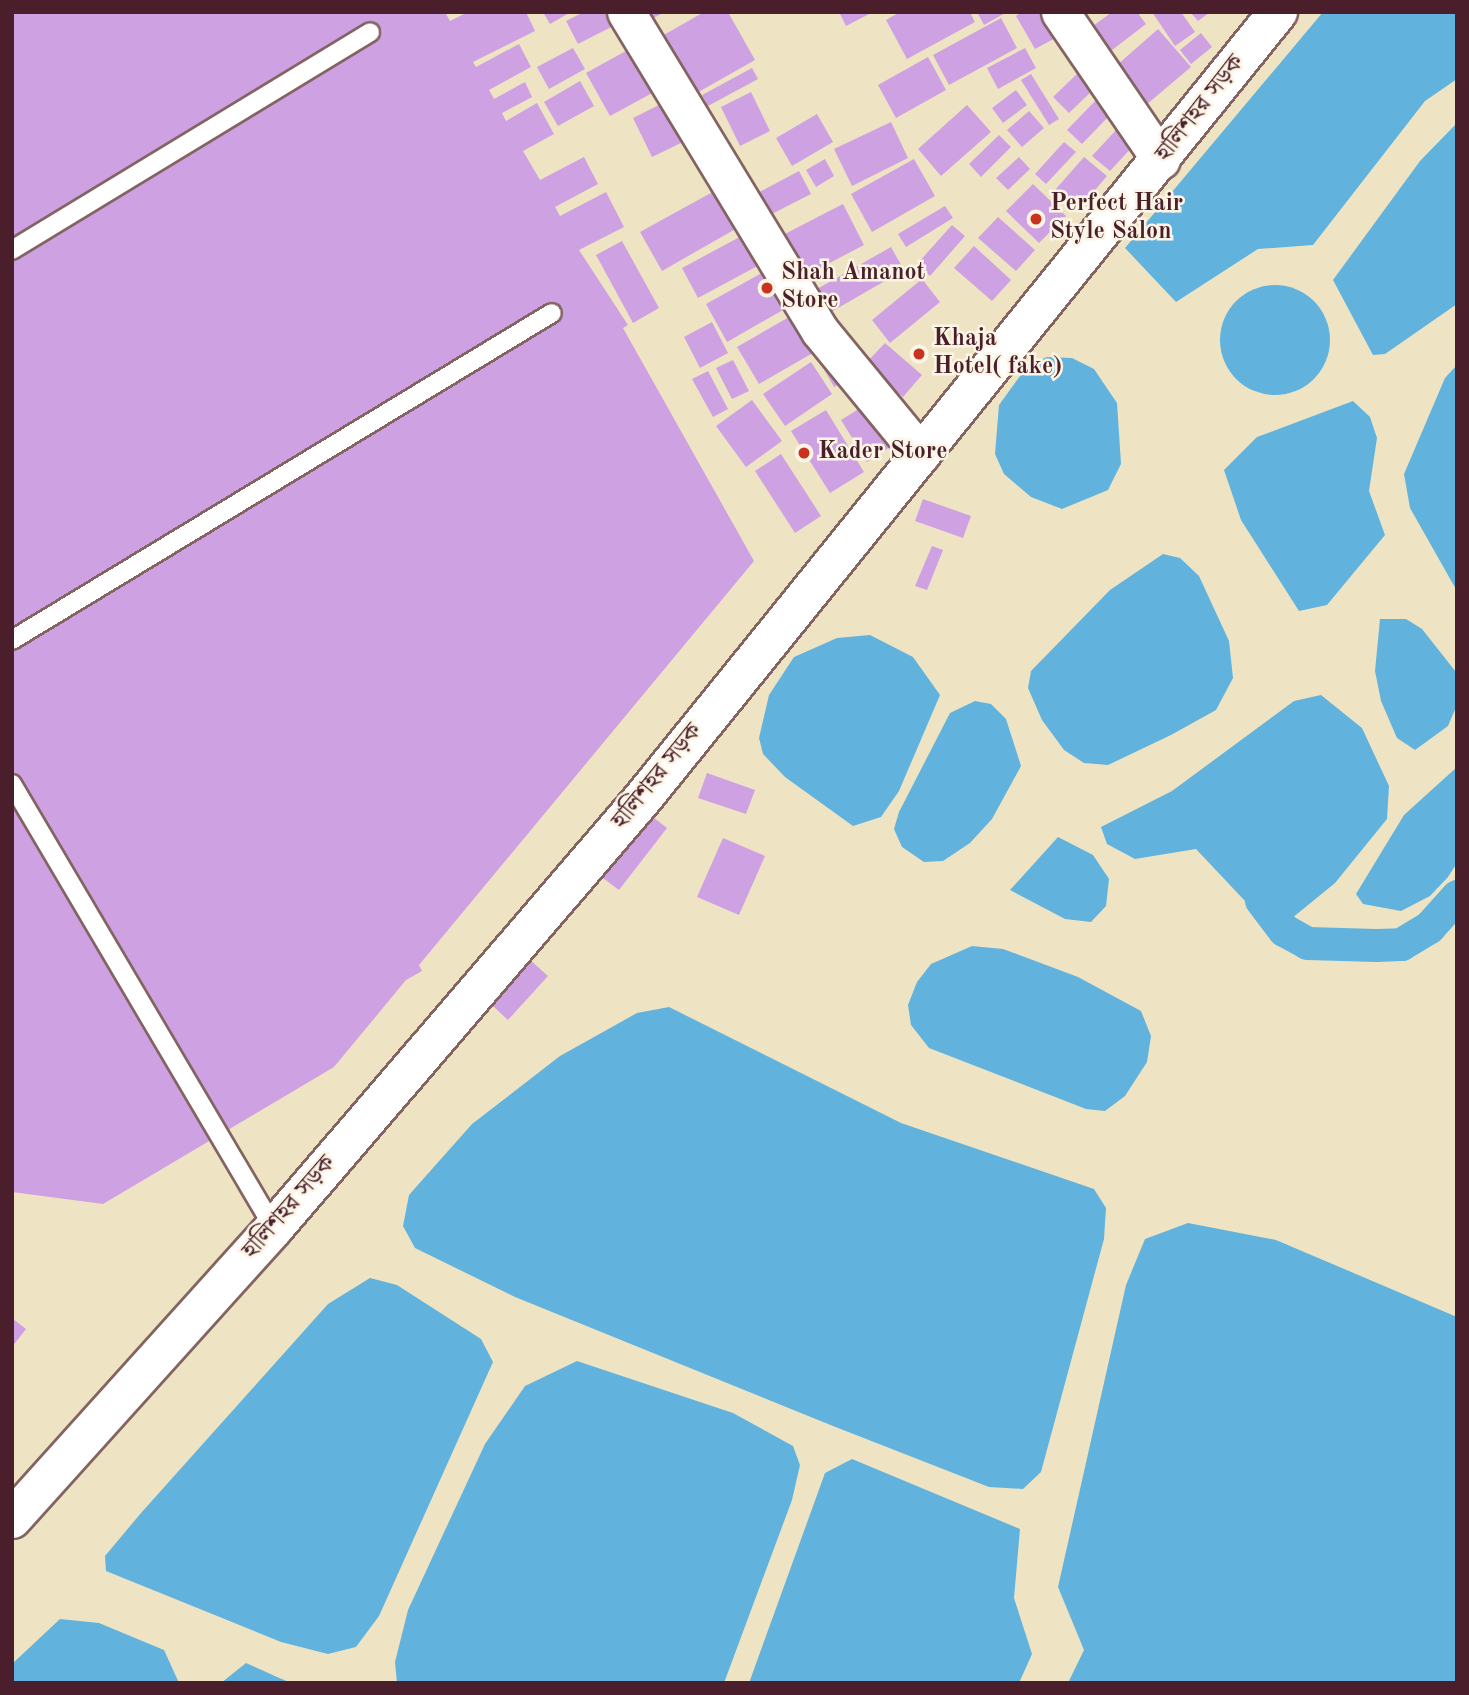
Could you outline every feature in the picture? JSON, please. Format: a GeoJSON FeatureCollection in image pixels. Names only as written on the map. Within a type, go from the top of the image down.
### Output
{"type":"FeatureCollection","features":[{"type":"Feature","properties":{"kind":"street"},"geometry":{"type":"LineString","coordinates":[[626,12],[820,331],[921,454]]}},
{"type":"Feature","properties":{"kind":"street"},"geometry":{"type":"LineString","coordinates":[[1060,12],[1161,160]]}},
{"type":"Feature","properties":{"kind":"street","name":"হালিশহর সড়ক"},"geometry":{"type":"LineString","coordinates":[[12,1519],[274,1228],[644,797],[1278,12]]}},
{"type":"Feature","properties":{"kind":"lane"},"geometry":{"type":"LineString","coordinates":[[12,250],[370,32]]}},
{"type":"Feature","properties":{"kind":"lane"},"geometry":{"type":"LineString","coordinates":[[12,640],[552,313]]}},
{"type":"Feature","properties":{"kind":"lane"},"geometry":{"type":"LineString","coordinates":[[12,784],[274,1228]]}},
{"type":"Feature","properties":{"kind":"water"},"geometry":{"type":"Polygon","coordinates":[[[1323,12],[1457,12],[1457,79],[1425,101],[1313,245],[1258,249],[1176,302],[1125,248],[1323,12]]]}},
{"type":"Feature","properties":{"kind":"water"},"geometry":{"type":"Polygon","coordinates":[[[1457,123],[1457,304],[1385,354],[1373,355],[1333,280],[1420,161],[1457,123]]]}},
{"type":"Feature","properties":{"kind":"water"},"geometry":{"type":"Polygon","coordinates":[[[1275,285],[1296,289],[1314,301],[1326,319],[1330,340],[1326,361],[1314,379],[1296,391],[1275,395],[1254,391],[1236,379],[1224,361],[1220,340],[1224,319],[1236,301],[1254,289],[1275,285]]]}},
{"type":"Feature","properties":{"kind":"water"},"geometry":{"type":"Polygon","coordinates":[[[1047,357],[1072,358],[1094,369],[1117,403],[1121,464],[1108,490],[1062,509],[1031,497],[1004,474],[995,454],[999,405],[1028,365],[1047,357]]]}},
{"type":"Feature","properties":{"kind":"water"},"geometry":{"type":"Polygon","coordinates":[[[1457,365],[1457,591],[1410,508],[1404,474],[1445,378],[1457,365]]]}},
{"type":"Feature","properties":{"kind":"water"},"geometry":{"type":"Polygon","coordinates":[[[1353,401],[1370,417],[1377,438],[1369,491],[1385,535],[1327,605],[1299,611],[1241,520],[1224,470],[1257,437],[1353,401]]]}},
{"type":"Feature","properties":{"kind":"water"},"geometry":{"type":"Polygon","coordinates":[[[1163,554],[1180,558],[1199,576],[1229,641],[1233,678],[1216,710],[1108,765],[1084,763],[1064,750],[1042,720],[1028,688],[1031,671],[1110,590],[1163,554]]]}},
{"type":"Feature","properties":{"kind":"water"},"geometry":{"type":"Polygon","coordinates":[[[1380,619],[1406,619],[1422,629],[1456,672],[1457,705],[1448,726],[1415,750],[1397,738],[1381,701],[1375,671],[1380,619]]]}},
{"type":"Feature","properties":{"kind":"water"},"geometry":{"type":"Polygon","coordinates":[[[870,635],[913,657],[940,695],[899,791],[881,817],[853,826],[785,777],[763,754],[759,738],[769,695],[794,657],[837,638],[870,635]]]}},
{"type":"Feature","properties":{"kind":"water"},"geometry":{"type":"Polygon","coordinates":[[[1321,695],[1362,728],[1389,786],[1387,819],[1335,883],[1286,923],[1261,918],[1196,849],[1135,859],[1107,844],[1101,827],[1172,791],[1294,701],[1321,695]]]}},
{"type":"Feature","properties":{"kind":"water"},"geometry":{"type":"Polygon","coordinates":[[[975,701],[991,704],[1006,719],[1021,766],[992,819],[970,843],[943,861],[924,862],[902,847],[894,829],[899,812],[950,713],[975,701]]]}},
{"type":"Feature","properties":{"kind":"water"},"geometry":{"type":"Polygon","coordinates":[[[1457,767],[1457,863],[1448,877],[1430,896],[1401,911],[1363,904],[1356,894],[1404,815],[1457,767]]]}},
{"type":"Feature","properties":{"kind":"water"},"geometry":{"type":"Polygon","coordinates":[[[1058,837],[1093,855],[1109,879],[1106,906],[1091,922],[1065,919],[1010,890],[1058,837]]]}},
{"type":"Feature","properties":{"kind":"water"},"geometry":{"type":"Polygon","coordinates":[[[972,946],[1003,949],[1078,977],[1141,1011],[1151,1036],[1147,1062],[1125,1096],[1105,1111],[1086,1109],[929,1048],[911,1025],[908,1005],[917,982],[931,964],[972,946]]]}},
{"type":"Feature","properties":{"kind":"water"},"geometry":{"type":"Polygon","coordinates":[[[669,1007],[901,1123],[1094,1189],[1106,1208],[1104,1239],[1041,1472],[1023,1489],[989,1487],[833,1426],[515,1297],[415,1248],[403,1226],[409,1195],[472,1124],[560,1056],[637,1013],[669,1007]]]}},
{"type":"Feature","properties":{"kind":"water"},"geometry":{"type":"Polygon","coordinates":[[[1188,1223],[1276,1240],[1457,1317],[1457,1683],[1068,1683],[1084,1650],[1058,1587],[1126,1285],[1145,1239],[1188,1223]]]}},
{"type":"Feature","properties":{"kind":"water"},"geometry":{"type":"Polygon","coordinates":[[[370,1278],[397,1285],[481,1339],[493,1362],[379,1616],[356,1647],[328,1654],[281,1642],[106,1571],[105,1556],[328,1304],[370,1278]]]}},
{"type":"Feature","properties":{"kind":"water"},"geometry":{"type":"Polygon","coordinates":[[[577,1361],[733,1413],[793,1446],[800,1465],[792,1500],[724,1683],[397,1683],[395,1662],[408,1610],[485,1444],[525,1386],[577,1361]]]}},
{"type":"Feature","properties":{"kind":"water"},"geometry":{"type":"Polygon","coordinates":[[[852,1459],[1020,1529],[1014,1598],[1032,1654],[1019,1683],[749,1683],[825,1473],[852,1459]]]}},
{"type":"Feature","properties":{"kind":"water"},"geometry":{"type":"Polygon","coordinates":[[[60,1619],[99,1623],[164,1650],[179,1683],[12,1683],[12,1664],[60,1619]]]}},
{"type":"Feature","properties":{"kind":"water"},"geometry":{"type":"Polygon","coordinates":[[[246,1663],[277,1677],[291,1683],[221,1683],[246,1663]]]}},
{"type":"Feature","properties":{"kind":"building"},"geometry":{"type":"Polygon","coordinates":[[[12,12],[445,12],[450,21],[468,12],[526,12],[535,31],[473,62],[476,67],[519,44],[531,67],[489,90],[494,99],[525,82],[532,97],[502,113],[506,121],[537,103],[554,134],[523,151],[540,180],[584,157],[598,184],[555,207],[560,216],[606,192],[624,227],[579,250],[628,325],[623,328],[754,561],[419,965],[422,971],[406,980],[334,1067],[103,1204],[12,1192],[12,12]]]}},
{"type":"Feature","properties":{"kind":"building"},"geometry":{"type":"Polygon","coordinates":[[[543,12],[571,12],[550,24],[543,12]]]}},
{"type":"Feature","properties":{"kind":"building"},"geometry":{"type":"Polygon","coordinates":[[[584,12],[618,12],[623,21],[578,44],[566,21],[584,12]]]}},
{"type":"Feature","properties":{"kind":"building"},"geometry":{"type":"Polygon","coordinates":[[[632,12],[664,12],[640,26],[632,12]]]}},
{"type":"Feature","properties":{"kind":"building"},"geometry":{"type":"Polygon","coordinates":[[[704,12],[728,12],[755,60],[688,98],[655,40],[704,12]]]}},
{"type":"Feature","properties":{"kind":"building"},"geometry":{"type":"Polygon","coordinates":[[[839,12],[873,12],[846,26],[839,12]]]}},
{"type":"Feature","properties":{"kind":"building"},"geometry":{"type":"Polygon","coordinates":[[[900,12],[970,12],[975,22],[907,59],[886,20],[900,12]]]}},
{"type":"Feature","properties":{"kind":"building"},"geometry":{"type":"Polygon","coordinates":[[[977,12],[1007,12],[984,25],[977,12]]]}},
{"type":"Feature","properties":{"kind":"building"},"geometry":{"type":"Polygon","coordinates":[[[1021,12],[1048,12],[1061,35],[1035,49],[1016,16],[1021,12]]]}},
{"type":"Feature","properties":{"kind":"building"},"geometry":{"type":"Polygon","coordinates":[[[1112,12],[1137,12],[1146,24],[1103,57],[1085,32],[1112,12]]]}},
{"type":"Feature","properties":{"kind":"building"},"geometry":{"type":"Polygon","coordinates":[[[1152,12],[1181,12],[1195,32],[1175,46],[1152,12]]]}},
{"type":"Feature","properties":{"kind":"building"},"geometry":{"type":"Polygon","coordinates":[[[1190,12],[1210,12],[1198,21],[1190,12]]]}},
{"type":"Feature","properties":{"kind":"building"},"geometry":{"type":"Polygon","coordinates":[[[1001,18],[1017,48],[949,85],[933,55],[1001,18]]]}},
{"type":"Feature","properties":{"kind":"building"},"geometry":{"type":"Polygon","coordinates":[[[1158,29],[1191,67],[1140,110],[1108,73],[1158,29]]]}},
{"type":"Feature","properties":{"kind":"building"},"geometry":{"type":"Polygon","coordinates":[[[1201,33],[1212,47],[1191,64],[1180,50],[1201,33]]]}},
{"type":"Feature","properties":{"kind":"building"},"geometry":{"type":"Polygon","coordinates":[[[633,47],[656,91],[610,116],[586,73],[633,47]]]}},
{"type":"Feature","properties":{"kind":"building"},"geometry":{"type":"Polygon","coordinates":[[[573,48],[585,69],[549,89],[537,67],[573,48]]]}},
{"type":"Feature","properties":{"kind":"building"},"geometry":{"type":"Polygon","coordinates":[[[1025,48],[1036,68],[998,89],[987,68],[1025,48]]]}},
{"type":"Feature","properties":{"kind":"building"},"geometry":{"type":"Polygon","coordinates":[[[928,57],[946,90],[896,118],[878,85],[928,57]]]}},
{"type":"Feature","properties":{"kind":"building"},"geometry":{"type":"Polygon","coordinates":[[[752,68],[758,79],[708,106],[702,95],[752,68]]]}},
{"type":"Feature","properties":{"kind":"building"},"geometry":{"type":"Polygon","coordinates":[[[1078,73],[1093,90],[1069,113],[1053,97],[1078,73]]]}},
{"type":"Feature","properties":{"kind":"building"},"geometry":{"type":"Polygon","coordinates":[[[1031,74],[1059,119],[1049,125],[1021,80],[1031,74]]]}},
{"type":"Feature","properties":{"kind":"building"},"geometry":{"type":"Polygon","coordinates":[[[580,81],[594,106],[558,126],[544,102],[580,81]]]}},
{"type":"Feature","properties":{"kind":"building"},"geometry":{"type":"Polygon","coordinates":[[[1016,90],[1027,105],[1003,123],[992,108],[1016,90]]]}},
{"type":"Feature","properties":{"kind":"building"},"geometry":{"type":"Polygon","coordinates":[[[751,92],[770,131],[740,146],[721,107],[751,92]]]}},
{"type":"Feature","properties":{"kind":"building"},"geometry":{"type":"Polygon","coordinates":[[[1096,100],[1111,114],[1082,144],[1067,130],[1096,100]]]}},
{"type":"Feature","properties":{"kind":"building"},"geometry":{"type":"Polygon","coordinates":[[[663,103],[683,142],[652,157],[633,118],[663,103]]]}},
{"type":"Feature","properties":{"kind":"building"},"geometry":{"type":"Polygon","coordinates":[[[967,105],[991,132],[941,176],[918,149],[967,105]]]}},
{"type":"Feature","properties":{"kind":"building"},"geometry":{"type":"Polygon","coordinates":[[[1029,111],[1044,128],[1022,147],[1007,130],[1029,111]]]}},
{"type":"Feature","properties":{"kind":"building"},"geometry":{"type":"Polygon","coordinates":[[[817,114],[833,142],[792,166],[776,138],[817,114]]]}},
{"type":"Feature","properties":{"kind":"building"},"geometry":{"type":"Polygon","coordinates":[[[891,122],[908,158],[852,186],[834,149],[891,122]]]}},
{"type":"Feature","properties":{"kind":"building"},"geometry":{"type":"Polygon","coordinates":[[[1117,129],[1135,144],[1110,171],[1092,156],[1117,129]]]}},
{"type":"Feature","properties":{"kind":"building"},"geometry":{"type":"Polygon","coordinates":[[[999,135],[1011,147],[981,177],[969,164],[999,135]]]}},
{"type":"Feature","properties":{"kind":"building"},"geometry":{"type":"Polygon","coordinates":[[[1064,142],[1076,152],[1046,184],[1035,174],[1064,142]]]}},
{"type":"Feature","properties":{"kind":"building"},"geometry":{"type":"Polygon","coordinates":[[[1019,157],[1030,169],[1008,190],[996,178],[1019,157]]]}},
{"type":"Feature","properties":{"kind":"building"},"geometry":{"type":"Polygon","coordinates":[[[1084,157],[1107,176],[1078,210],[1055,190],[1084,157]]]}},
{"type":"Feature","properties":{"kind":"building"},"geometry":{"type":"Polygon","coordinates":[[[825,159],[834,176],[816,187],[806,170],[825,159]]]}},
{"type":"Feature","properties":{"kind":"building"},"geometry":{"type":"Polygon","coordinates":[[[914,159],[935,196],[872,232],[851,194],[914,159]]]}},
{"type":"Feature","properties":{"kind":"building"},"geometry":{"type":"Polygon","coordinates":[[[799,171],[811,194],[764,218],[752,196],[799,171]]]}},
{"type":"Feature","properties":{"kind":"building"},"geometry":{"type":"Polygon","coordinates":[[[1033,184],[1066,216],[1039,243],[1006,211],[1033,184]]]}},
{"type":"Feature","properties":{"kind":"building"},"geometry":{"type":"Polygon","coordinates":[[[718,189],[739,227],[662,271],[640,232],[718,189]]]}},
{"type":"Feature","properties":{"kind":"building"},"geometry":{"type":"Polygon","coordinates":[[[843,204],[864,245],[797,280],[775,239],[843,204]]]}},
{"type":"Feature","properties":{"kind":"building"},"geometry":{"type":"Polygon","coordinates":[[[945,206],[953,218],[906,247],[898,234],[945,206]]]}},
{"type":"Feature","properties":{"kind":"building"},"geometry":{"type":"Polygon","coordinates":[[[998,217],[1035,250],[1016,271],[978,238],[998,217]]]}},
{"type":"Feature","properties":{"kind":"building"},"geometry":{"type":"Polygon","coordinates":[[[952,225],[965,236],[930,276],[917,264],[952,225]]]}},
{"type":"Feature","properties":{"kind":"building"},"geometry":{"type":"Polygon","coordinates":[[[747,233],[763,263],[698,298],[682,268],[747,233]]]}},
{"type":"Feature","properties":{"kind":"building"},"geometry":{"type":"Polygon","coordinates":[[[622,241],[659,308],[633,323],[596,255],[622,241]]]}},
{"type":"Feature","properties":{"kind":"building"},"geometry":{"type":"Polygon","coordinates":[[[974,246],[1011,280],[992,301],[954,268],[974,246]]]}},
{"type":"Feature","properties":{"kind":"building"},"geometry":{"type":"Polygon","coordinates":[[[891,247],[904,270],[831,312],[817,289],[891,247]]]}},
{"type":"Feature","properties":{"kind":"building"},"geometry":{"type":"Polygon","coordinates":[[[769,269],[790,306],[727,342],[706,304],[769,269]]]}},
{"type":"Feature","properties":{"kind":"building"},"geometry":{"type":"Polygon","coordinates":[[[922,279],[940,302],[890,343],[872,320],[922,279]]]}},
{"type":"Feature","properties":{"kind":"building"},"geometry":{"type":"Polygon","coordinates":[[[796,313],[818,350],[759,384],[737,347],[796,313]]]}},
{"type":"Feature","properties":{"kind":"building"},"geometry":{"type":"Polygon","coordinates":[[[712,322],[728,353],[700,368],[684,337],[712,322]]]}},
{"type":"Feature","properties":{"kind":"building"},"geometry":{"type":"Polygon","coordinates":[[[885,343],[922,375],[903,397],[865,364],[885,343]]]}},
{"type":"Feature","properties":{"kind":"building"},"geometry":{"type":"Polygon","coordinates":[[[828,353],[845,381],[834,387],[818,359],[828,353]]]}},
{"type":"Feature","properties":{"kind":"building"},"geometry":{"type":"Polygon","coordinates":[[[733,360],[749,391],[732,399],[716,368],[733,360]]]}},
{"type":"Feature","properties":{"kind":"building"},"geometry":{"type":"Polygon","coordinates":[[[811,362],[832,394],[785,426],[763,394],[811,362]]]}},
{"type":"Feature","properties":{"kind":"building"},"geometry":{"type":"Polygon","coordinates":[[[708,371],[728,409],[713,417],[692,379],[708,371]]]}},
{"type":"Feature","properties":{"kind":"building"},"geometry":{"type":"Polygon","coordinates":[[[752,400],[782,441],[746,467],[716,426],[752,400]]]}},
{"type":"Feature","properties":{"kind":"building"},"geometry":{"type":"Polygon","coordinates":[[[870,402],[896,443],[867,462],[841,420],[870,402]]]}},
{"type":"Feature","properties":{"kind":"building"},"geometry":{"type":"Polygon","coordinates":[[[826,410],[864,472],[830,493],[791,431],[826,410]]]}},
{"type":"Feature","properties":{"kind":"building"},"geometry":{"type":"Polygon","coordinates":[[[781,454],[821,516],[795,533],[755,471],[781,454]]]}},
{"type":"Feature","properties":{"kind":"building"},"geometry":{"type":"Polygon","coordinates":[[[923,499],[971,516],[963,538],[915,521],[923,499]]]}},
{"type":"Feature","properties":{"kind":"building"},"geometry":{"type":"Polygon","coordinates":[[[932,546],[943,550],[927,590],[915,586],[932,546]]]}},
{"type":"Feature","properties":{"kind":"building"},"geometry":{"type":"Polygon","coordinates":[[[707,773],[755,790],[746,814],[698,798],[707,773]]]}},
{"type":"Feature","properties":{"kind":"building"},"geometry":{"type":"Polygon","coordinates":[[[644,810],[667,828],[619,890],[595,872],[644,810]]]}},
{"type":"Feature","properties":{"kind":"building"},"geometry":{"type":"Polygon","coordinates":[[[723,838],[765,856],[739,915],[697,897],[723,838]]]}},
{"type":"Feature","properties":{"kind":"building"},"geometry":{"type":"Polygon","coordinates":[[[520,951],[548,976],[508,1020],[481,995],[520,951]]]}},
{"type":"Feature","properties":{"kind":"building"},"geometry":{"type":"Polygon","coordinates":[[[12,1318],[26,1329],[12,1347],[12,1318]]]}},
{"type":"Feature","properties":{"kind":"waterway"},"geometry":{"type":"LineString","coordinates":[[1261,900],[1284,930],[1307,943],[1376,945],[1401,944],[1429,927],[1457,896]]}},
{"type":"Feature","properties":{"kind":"place","name":"Perfect Hair Style Salon"},"geometry":{"type":"Point","coordinates":[1036,219]}},
{"type":"Feature","properties":{"kind":"place","name":"Shah Amanot Store"},"geometry":{"type":"Point","coordinates":[767,288]}},
{"type":"Feature","properties":{"kind":"place","name":"Khaja Hotel( fake)"},"geometry":{"type":"Point","coordinates":[919,354]}},
{"type":"Feature","properties":{"kind":"place","name":"Kader Store"},"geometry":{"type":"Point","coordinates":[804,453]}}]}
